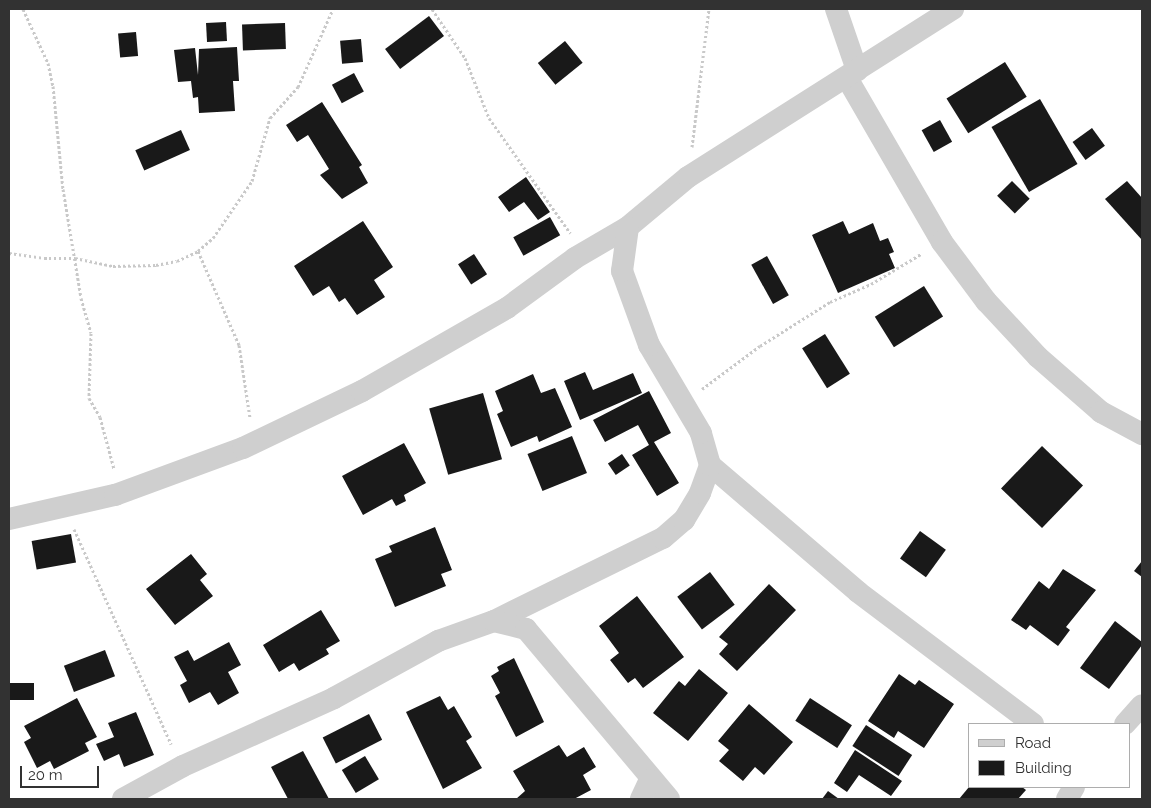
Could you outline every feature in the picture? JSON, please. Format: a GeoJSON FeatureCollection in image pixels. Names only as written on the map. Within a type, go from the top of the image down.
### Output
{"type":"FeatureCollection","features":[{"type":"Feature","properties":{"kind":"street"},"geometry":{"type":"LineString","coordinates":[[836,9],[852,74],[942,242],[986,301],[1038,357],[1102,412],[1142,434]]}},
{"type":"Feature","properties":{"kind":"street"},"geometry":{"type":"LineString","coordinates":[[9,519],[65,508],[115,495],[254,442],[362,391],[507,308],[574,258],[628,226],[688,177],[954,9]]}},
{"type":"Feature","properties":{"kind":"street"},"geometry":{"type":"LineString","coordinates":[[628,226],[622,270],[631,301],[649,345],[701,433],[710,465],[858,592],[1032,723]]}},
{"type":"Feature","properties":{"kind":"street"},"geometry":{"type":"LineString","coordinates":[[123,799],[183,766],[334,698],[438,641],[494,621],[663,538],[684,520],[700,493],[710,465]]}},
{"type":"Feature","properties":{"kind":"street"},"geometry":{"type":"LineString","coordinates":[[494,621],[526,628],[645,790],[669,799]]}},
{"type":"Feature","properties":{"kind":"street"},"geometry":{"type":"LineString","coordinates":[[1126,723],[1142,705]]}},
{"type":"Feature","properties":{"kind":"street"},"geometry":{"type":"LineString","coordinates":[[1067,799],[1073,788]]}},
{"type":"Feature","properties":{"kind":"path"},"geometry":{"type":"LineString","coordinates":[[23,9],[48,63],[53,86],[63,188],[81,298],[91,333],[89,398],[110,447],[115,495]]}},
{"type":"Feature","properties":{"kind":"path"},"geometry":{"type":"LineString","coordinates":[[9,253],[44,258],[75,258],[113,266],[156,265],[177,260],[198,251],[213,238],[252,181],[270,118],[298,88],[333,9]]}},
{"type":"Feature","properties":{"kind":"path"},"geometry":{"type":"LineString","coordinates":[[432,9],[464,58],[489,118],[559,222],[572,236],[574,258]]}},
{"type":"Feature","properties":{"kind":"path"},"geometry":{"type":"LineString","coordinates":[[688,177],[709,9]]}},
{"type":"Feature","properties":{"kind":"path"},"geometry":{"type":"LineString","coordinates":[[683,403],[784,330],[942,242]]}},
{"type":"Feature","properties":{"kind":"path"},"geometry":{"type":"LineString","coordinates":[[198,251],[239,345],[254,442]]}},
{"type":"Feature","properties":{"kind":"path"},"geometry":{"type":"LineString","coordinates":[[65,508],[183,766]]}},
{"type":"Feature","properties":{"kind":"building"},"geometry":{"type":"Polygon","coordinates":[[[429,16],[444,36],[400,69],[385,49],[429,16]]]}},
{"type":"Feature","properties":{"kind":"building"},"geometry":{"type":"Polygon","coordinates":[[[226,22],[227,41],[207,42],[206,23],[226,22]]]}},
{"type":"Feature","properties":{"kind":"building"},"geometry":{"type":"Polygon","coordinates":[[[285,23],[286,49],[243,50],[242,25],[285,23]]]}},
{"type":"Feature","properties":{"kind":"building"},"geometry":{"type":"Polygon","coordinates":[[[136,32],[138,56],[120,57],[118,34],[136,32]]]}},
{"type":"Feature","properties":{"kind":"building"},"geometry":{"type":"Polygon","coordinates":[[[361,39],[363,62],[342,64],[340,41],[361,39]]]}},
{"type":"Feature","properties":{"kind":"building"},"geometry":{"type":"Polygon","coordinates":[[[565,41],[583,63],[555,85],[538,63],[565,41]]]}},
{"type":"Feature","properties":{"kind":"building"},"geometry":{"type":"Polygon","coordinates":[[[237,47],[239,81],[233,81],[235,111],[199,113],[198,97],[193,98],[191,81],[178,82],[174,50],[195,48],[198,75],[199,49],[237,47]]]}},
{"type":"Feature","properties":{"kind":"building"},"geometry":{"type":"Polygon","coordinates":[[[1005,62],[1027,97],[968,133],[946,99],[1005,62]]]}},
{"type":"Feature","properties":{"kind":"building"},"geometry":{"type":"Polygon","coordinates":[[[354,73],[364,92],[342,103],[332,85],[354,73]]]}},
{"type":"Feature","properties":{"kind":"building"},"geometry":{"type":"Polygon","coordinates":[[[1040,99],[1078,164],[1029,192],[992,127],[1040,99]]]}},
{"type":"Feature","properties":{"kind":"building"},"geometry":{"type":"Polygon","coordinates":[[[322,102],[362,165],[359,167],[368,183],[342,199],[320,175],[329,169],[308,135],[297,142],[286,125],[322,102]]]}},
{"type":"Feature","properties":{"kind":"building"},"geometry":{"type":"Polygon","coordinates":[[[940,120],[952,142],[934,152],[922,130],[940,120]]]}},
{"type":"Feature","properties":{"kind":"building"},"geometry":{"type":"Polygon","coordinates":[[[1092,128],[1105,146],[1086,160],[1073,142],[1092,128]]]}},
{"type":"Feature","properties":{"kind":"building"},"geometry":{"type":"Polygon","coordinates":[[[181,130],[190,150],[144,170],[135,150],[181,130]]]}},
{"type":"Feature","properties":{"kind":"building"},"geometry":{"type":"Polygon","coordinates":[[[526,177],[550,212],[538,220],[524,202],[509,212],[498,197],[526,177]]]}},
{"type":"Feature","properties":{"kind":"building"},"geometry":{"type":"Polygon","coordinates":[[[1012,181],[1030,199],[1015,214],[997,196],[1012,181]]]}},
{"type":"Feature","properties":{"kind":"building"},"geometry":{"type":"Polygon","coordinates":[[[1127,181],[1142,198],[1142,240],[1105,199],[1127,181]]]}},
{"type":"Feature","properties":{"kind":"building"},"geometry":{"type":"Polygon","coordinates":[[[550,217],[560,235],[523,256],[513,237],[550,217]]]}},
{"type":"Feature","properties":{"kind":"building"},"geometry":{"type":"Polygon","coordinates":[[[363,221],[393,267],[374,280],[385,297],[357,315],[345,298],[339,302],[329,286],[313,296],[294,266],[363,221]]]}},
{"type":"Feature","properties":{"kind":"building"},"geometry":{"type":"Polygon","coordinates":[[[843,221],[849,234],[873,223],[880,241],[888,238],[894,252],[889,254],[895,268],[838,293],[812,235],[843,221]]]}},
{"type":"Feature","properties":{"kind":"building"},"geometry":{"type":"Polygon","coordinates":[[[474,254],[487,274],[471,284],[458,264],[474,254]]]}},
{"type":"Feature","properties":{"kind":"building"},"geometry":{"type":"Polygon","coordinates":[[[767,256],[789,295],[773,304],[751,265],[767,256]]]}},
{"type":"Feature","properties":{"kind":"building"},"geometry":{"type":"Polygon","coordinates":[[[924,286],[943,317],[894,347],[875,317],[924,286]]]}},
{"type":"Feature","properties":{"kind":"building"},"geometry":{"type":"Polygon","coordinates":[[[825,334],[850,374],[827,388],[802,348],[825,334]]]}},
{"type":"Feature","properties":{"kind":"building"},"geometry":{"type":"Polygon","coordinates":[[[585,372],[593,390],[633,373],[642,393],[580,420],[564,381],[585,372]]]}},
{"type":"Feature","properties":{"kind":"building"},"geometry":{"type":"Polygon","coordinates":[[[533,374],[541,393],[555,388],[572,427],[539,442],[537,436],[511,447],[497,414],[503,411],[495,391],[533,374]]]}},
{"type":"Feature","properties":{"kind":"building"},"geometry":{"type":"Polygon","coordinates":[[[649,391],[671,433],[654,442],[679,483],[657,496],[632,455],[649,445],[638,425],[605,442],[593,420],[649,391]]]}},
{"type":"Feature","properties":{"kind":"building"},"geometry":{"type":"Polygon","coordinates":[[[483,393],[502,459],[448,475],[429,408],[483,393]]]}},
{"type":"Feature","properties":{"kind":"building"},"geometry":{"type":"Polygon","coordinates":[[[572,436],[587,473],[542,491],[527,454],[572,436]]]}},
{"type":"Feature","properties":{"kind":"building"},"geometry":{"type":"Polygon","coordinates":[[[404,443],[426,483],[404,495],[406,501],[396,506],[392,499],[363,515],[342,476],[404,443]]]}},
{"type":"Feature","properties":{"kind":"building"},"geometry":{"type":"Polygon","coordinates":[[[1042,446],[1083,486],[1042,528],[1001,488],[1042,446]]]}},
{"type":"Feature","properties":{"kind":"building"},"geometry":{"type":"Polygon","coordinates":[[[622,454],[630,466],[616,475],[608,464],[622,454]]]}},
{"type":"Feature","properties":{"kind":"building"},"geometry":{"type":"Polygon","coordinates":[[[435,527],[452,570],[441,574],[446,586],[395,607],[375,559],[392,552],[389,546],[435,527]]]}},
{"type":"Feature","properties":{"kind":"building"},"geometry":{"type":"Polygon","coordinates":[[[920,531],[946,550],[926,577],[900,559],[920,531]]]}},
{"type":"Feature","properties":{"kind":"building"},"geometry":{"type":"Polygon","coordinates":[[[71,534],[76,563],[37,570],[32,541],[71,534]]]}},
{"type":"Feature","properties":{"kind":"building"},"geometry":{"type":"Polygon","coordinates":[[[191,554],[207,574],[200,580],[213,596],[175,625],[146,589],[191,554]]]}},
{"type":"Feature","properties":{"kind":"building"},"geometry":{"type":"Polygon","coordinates":[[[1142,561],[1142,577],[1134,571],[1142,561]]]}},
{"type":"Feature","properties":{"kind":"building"},"geometry":{"type":"Polygon","coordinates":[[[1063,569],[1096,590],[1066,627],[1070,630],[1058,646],[1030,625],[1026,630],[1011,620],[1039,581],[1049,589],[1063,569]]]}},
{"type":"Feature","properties":{"kind":"building"},"geometry":{"type":"Polygon","coordinates":[[[710,572],[735,605],[702,629],[677,597],[710,572]]]}},
{"type":"Feature","properties":{"kind":"building"},"geometry":{"type":"Polygon","coordinates":[[[769,584],[796,610],[737,671],[719,654],[728,644],[719,637],[769,584]]]}},
{"type":"Feature","properties":{"kind":"building"},"geometry":{"type":"Polygon","coordinates":[[[637,596],[684,657],[643,688],[635,678],[628,683],[610,660],[619,653],[599,626],[637,596]]]}},
{"type":"Feature","properties":{"kind":"building"},"geometry":{"type":"Polygon","coordinates":[[[321,610],[340,641],[326,649],[329,654],[299,671],[294,663],[279,672],[263,645],[321,610]]]}},
{"type":"Feature","properties":{"kind":"building"},"geometry":{"type":"Polygon","coordinates":[[[1115,621],[1142,642],[1142,645],[1109,689],[1080,668],[1115,621]]]}},
{"type":"Feature","properties":{"kind":"building"},"geometry":{"type":"Polygon","coordinates":[[[229,642],[241,665],[228,672],[239,693],[218,705],[210,692],[189,703],[180,685],[187,681],[174,657],[188,650],[194,661],[229,642]]]}},
{"type":"Feature","properties":{"kind":"building"},"geometry":{"type":"Polygon","coordinates":[[[105,650],[115,676],[74,692],[64,666],[105,650]]]}},
{"type":"Feature","properties":{"kind":"building"},"geometry":{"type":"Polygon","coordinates":[[[514,658],[544,722],[516,737],[495,696],[500,693],[491,676],[499,671],[497,667],[514,658]]]}},
{"type":"Feature","properties":{"kind":"building"},"geometry":{"type":"Polygon","coordinates":[[[699,669],[728,693],[688,741],[653,713],[679,681],[685,686],[699,669]]]}},
{"type":"Feature","properties":{"kind":"building"},"geometry":{"type":"Polygon","coordinates":[[[899,674],[915,685],[919,680],[954,704],[924,748],[898,731],[894,738],[868,721],[899,674]]]}},
{"type":"Feature","properties":{"kind":"building"},"geometry":{"type":"Polygon","coordinates":[[[9,683],[34,683],[34,700],[9,700],[9,683]]]}},
{"type":"Feature","properties":{"kind":"building"},"geometry":{"type":"Polygon","coordinates":[[[440,696],[448,710],[454,706],[472,737],[466,741],[482,768],[443,789],[406,712],[440,696]]]}},
{"type":"Feature","properties":{"kind":"building"},"geometry":{"type":"Polygon","coordinates":[[[77,698],[97,737],[85,743],[89,751],[54,769],[50,761],[37,768],[24,742],[31,738],[24,726],[77,698]]]}},
{"type":"Feature","properties":{"kind":"building"},"geometry":{"type":"Polygon","coordinates":[[[810,698],[852,725],[837,748],[795,721],[810,698]]]}},
{"type":"Feature","properties":{"kind":"building"},"geometry":{"type":"Polygon","coordinates":[[[749,704],[793,742],[764,775],[755,767],[743,781],[719,761],[729,750],[718,741],[749,704]]]}},
{"type":"Feature","properties":{"kind":"building"},"geometry":{"type":"Polygon","coordinates":[[[136,712],[154,755],[124,767],[119,754],[104,761],[96,744],[114,737],[108,723],[136,712]]]}},
{"type":"Feature","properties":{"kind":"building"},"geometry":{"type":"Polygon","coordinates":[[[369,714],[382,740],[336,763],[323,738],[369,714]]]}},
{"type":"Feature","properties":{"kind":"building"},"geometry":{"type":"Polygon","coordinates":[[[866,725],[912,755],[899,776],[852,746],[866,725]]]}},
{"type":"Feature","properties":{"kind":"building"},"geometry":{"type":"Polygon","coordinates":[[[559,745],[567,757],[584,747],[596,767],[583,775],[591,790],[574,799],[516,799],[525,791],[513,771],[559,745]]]}},
{"type":"Feature","properties":{"kind":"building"},"geometry":{"type":"Polygon","coordinates":[[[855,750],[902,781],[891,796],[859,775],[847,792],[834,783],[855,750]]]}},
{"type":"Feature","properties":{"kind":"building"},"geometry":{"type":"Polygon","coordinates":[[[303,751],[329,799],[288,799],[271,767],[303,751]]]}},
{"type":"Feature","properties":{"kind":"building"},"geometry":{"type":"Polygon","coordinates":[[[365,756],[379,779],[356,793],[342,770],[365,756]]]}},
{"type":"Feature","properties":{"kind":"building"},"geometry":{"type":"Polygon","coordinates":[[[968,788],[1023,788],[1026,790],[1018,799],[959,799],[968,788]]]}},
{"type":"Feature","properties":{"kind":"building"},"geometry":{"type":"Polygon","coordinates":[[[828,791],[839,799],[822,799],[828,791]]]}}]}
